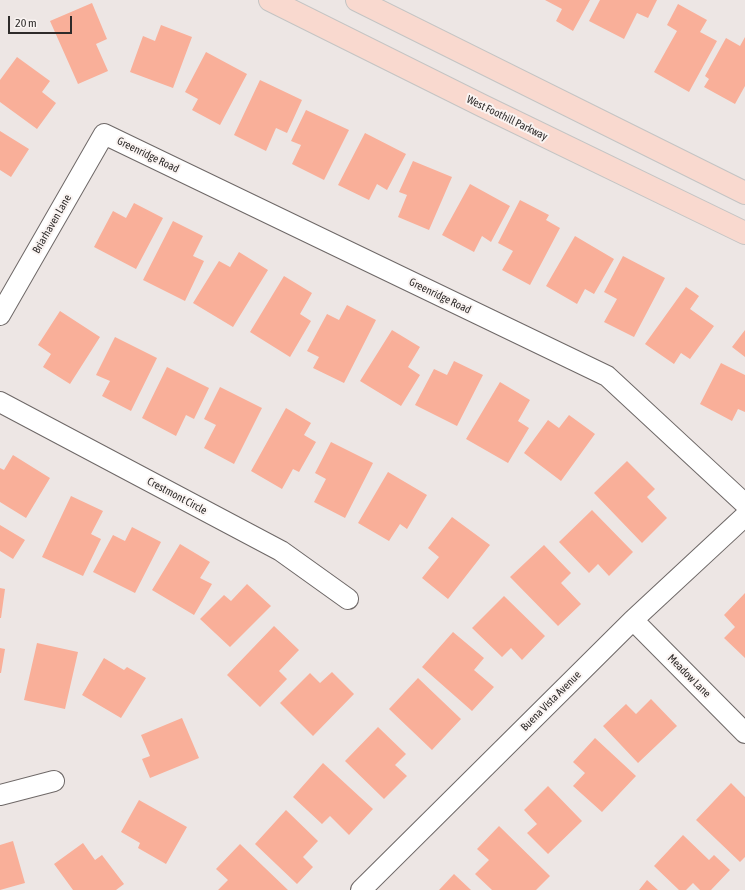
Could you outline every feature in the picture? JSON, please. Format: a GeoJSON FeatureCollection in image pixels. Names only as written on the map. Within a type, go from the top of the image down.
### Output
{"type":"FeatureCollection","features":[{"type":"Feature","properties":{"kind":"main road","name":"West Foothill Parkway"},"geometry":{"type":"LineString","coordinates":[[270,0],[490,110],[745,233]]}},
{"type":"Feature","properties":{"kind":"main road"},"geometry":{"type":"LineString","coordinates":[[357,0],[745,192]]}},
{"type":"Feature","properties":{"kind":"street","name":"Briarhaven Lane"},"geometry":{"type":"LineString","coordinates":[[0,315],[104,134]]}},
{"type":"Feature","properties":{"kind":"street","name":"Greenridge Road"},"geometry":{"type":"LineString","coordinates":[[104,134],[607,376],[745,504]]}},
{"type":"Feature","properties":{"kind":"street","name":"Crestmont Circle"},"geometry":{"type":"LineString","coordinates":[[0,402],[281,551],[348,599]]}},
{"type":"Feature","properties":{"kind":"street","name":"Buena Vista Avenue"},"geometry":{"type":"LineString","coordinates":[[361,890],[634,620],[745,516]]}},
{"type":"Feature","properties":{"kind":"street","name":"Meadow Lane"},"geometry":{"type":"LineString","coordinates":[[634,620],[745,733]]}},
{"type":"Feature","properties":{"kind":"street"},"geometry":{"type":"LineString","coordinates":[[0,795],[54,781]]}},
{"type":"Feature","properties":{"kind":"building"},"geometry":{"type":"Polygon","coordinates":[[[545,0],[590,0],[573,31],[556,21],[562,9],[545,0]]]}},
{"type":"Feature","properties":{"kind":"building"},"geometry":{"type":"Polygon","coordinates":[[[600,0],[657,0],[648,18],[637,13],[624,39],[589,21],[600,0]]]}},
{"type":"Feature","properties":{"kind":"building"},"geometry":{"type":"Polygon","coordinates":[[[92,3],[107,39],[96,44],[108,71],[78,84],[50,21],[92,3]]]}},
{"type":"Feature","properties":{"kind":"building"},"geometry":{"type":"Polygon","coordinates":[[[678,4],[707,20],[700,32],[717,41],[689,92],[654,72],[677,31],[667,25],[678,4]]]}},
{"type":"Feature","properties":{"kind":"building"},"geometry":{"type":"Polygon","coordinates":[[[161,25],[192,37],[173,88],[130,72],[143,36],[155,41],[161,25]]]}},
{"type":"Feature","properties":{"kind":"building"},"geometry":{"type":"Polygon","coordinates":[[[745,37],[745,86],[735,104],[704,87],[709,79],[705,76],[726,38],[740,46],[745,37]]]}},
{"type":"Feature","properties":{"kind":"building"},"geometry":{"type":"Polygon","coordinates":[[[206,52],[247,74],[220,125],[192,110],[198,99],[185,92],[206,52]]]}},
{"type":"Feature","properties":{"kind":"building"},"geometry":{"type":"Polygon","coordinates":[[[17,57],[50,81],[42,92],[56,103],[37,129],[0,102],[0,80],[17,57]]]}},
{"type":"Feature","properties":{"kind":"building"},"geometry":{"type":"Polygon","coordinates":[[[260,80],[302,100],[287,133],[276,128],[266,151],[234,135],[260,80]]]}},
{"type":"Feature","properties":{"kind":"building"},"geometry":{"type":"Polygon","coordinates":[[[306,110],[349,130],[324,180],[292,164],[301,145],[291,141],[306,110]]]}},
{"type":"Feature","properties":{"kind":"building"},"geometry":{"type":"Polygon","coordinates":[[[0,131],[29,149],[11,177],[0,170],[0,131]]]}},
{"type":"Feature","properties":{"kind":"building"},"geometry":{"type":"Polygon","coordinates":[[[365,133],[406,154],[387,190],[377,184],[369,200],[338,185],[365,133]]]}},
{"type":"Feature","properties":{"kind":"building"},"geometry":{"type":"Polygon","coordinates":[[[413,161],[452,177],[429,230],[398,217],[407,195],[399,192],[413,161]]]}},
{"type":"Feature","properties":{"kind":"building"},"geometry":{"type":"Polygon","coordinates":[[[470,184],[510,206],[491,242],[482,236],[474,252],[442,235],[470,184]]]}},
{"type":"Feature","properties":{"kind":"building"},"geometry":{"type":"Polygon","coordinates":[[[520,200],[549,215],[546,220],[560,228],[530,285],[502,270],[513,251],[498,243],[520,200]]]}},
{"type":"Feature","properties":{"kind":"building"},"geometry":{"type":"Polygon","coordinates":[[[134,203],[163,218],[136,269],[94,247],[113,211],[126,218],[134,203]]]}},
{"type":"Feature","properties":{"kind":"building"},"geometry":{"type":"Polygon","coordinates":[[[173,221],[203,236],[193,256],[204,261],[185,301],[143,280],[173,221]]]}},
{"type":"Feature","properties":{"kind":"building"},"geometry":{"type":"Polygon","coordinates":[[[575,236],[614,259],[594,294],[585,289],[577,304],[546,286],[575,236]]]}},
{"type":"Feature","properties":{"kind":"building"},"geometry":{"type":"Polygon","coordinates":[[[239,252],[268,270],[233,327],[193,303],[219,261],[230,267],[239,252]]]}},
{"type":"Feature","properties":{"kind":"building"},"geometry":{"type":"Polygon","coordinates":[[[623,256],[665,278],[634,337],[604,322],[617,299],[604,292],[623,256]]]}},
{"type":"Feature","properties":{"kind":"building"},"geometry":{"type":"Polygon","coordinates":[[[284,276],[312,293],[300,314],[311,321],[290,357],[250,332],[284,276]]]}},
{"type":"Feature","properties":{"kind":"building"},"geometry":{"type":"Polygon","coordinates":[[[686,287],[699,296],[690,309],[714,326],[690,359],[681,353],[674,364],[645,344],[686,287]]]}},
{"type":"Feature","properties":{"kind":"building"},"geometry":{"type":"Polygon","coordinates":[[[347,305],[376,320],[344,383],[313,368],[319,357],[307,351],[327,314],[339,320],[347,305]]]}},
{"type":"Feature","properties":{"kind":"building"},"geometry":{"type":"Polygon","coordinates":[[[60,311],[100,337],[70,384],[43,367],[51,354],[38,345],[60,311]]]}},
{"type":"Feature","properties":{"kind":"building"},"geometry":{"type":"Polygon","coordinates":[[[392,330],[420,347],[408,367],[420,375],[401,406],[360,381],[392,330]]]}},
{"type":"Feature","properties":{"kind":"building"},"geometry":{"type":"Polygon","coordinates":[[[745,330],[745,357],[732,347],[745,330]]]}},
{"type":"Feature","properties":{"kind":"building"},"geometry":{"type":"Polygon","coordinates":[[[115,337],[157,358],[131,411],[102,396],[110,381],[96,375],[115,337]]]}},
{"type":"Feature","properties":{"kind":"building"},"geometry":{"type":"Polygon","coordinates":[[[454,361],[483,375],[457,426],[415,405],[434,369],[447,375],[454,361]]]}},
{"type":"Feature","properties":{"kind":"building"},"geometry":{"type":"Polygon","coordinates":[[[721,363],[745,375],[745,412],[738,409],[732,421],[700,404],[721,363]]]}},
{"type":"Feature","properties":{"kind":"building"},"geometry":{"type":"Polygon","coordinates":[[[167,367],[209,388],[194,419],[186,415],[176,436],[142,418],[167,367]]]}},
{"type":"Feature","properties":{"kind":"building"},"geometry":{"type":"Polygon","coordinates":[[[500,382],[530,400],[518,421],[529,428],[508,463],[466,439],[500,382]]]}},
{"type":"Feature","properties":{"kind":"building"},"geometry":{"type":"Polygon","coordinates":[[[220,387],[262,408],[234,464],[204,448],[216,425],[204,419],[220,387]]]}},
{"type":"Feature","properties":{"kind":"building"},"geometry":{"type":"Polygon","coordinates":[[[286,408],[311,423],[304,435],[316,442],[299,472],[293,469],[282,489],[251,471],[286,408]]]}},
{"type":"Feature","properties":{"kind":"building"},"geometry":{"type":"Polygon","coordinates":[[[569,415],[595,434],[561,481],[524,453],[548,420],[559,428],[569,415]]]}},
{"type":"Feature","properties":{"kind":"building"},"geometry":{"type":"Polygon","coordinates":[[[331,442],[373,463],[345,518],[314,502],[326,479],[315,473],[331,442]]]}},
{"type":"Feature","properties":{"kind":"building"},"geometry":{"type":"Polygon","coordinates":[[[13,455],[50,478],[26,518],[0,502],[0,468],[4,470],[13,455]]]}},
{"type":"Feature","properties":{"kind":"building"},"geometry":{"type":"Polygon","coordinates":[[[627,461],[655,489],[647,497],[667,518],[642,543],[594,493],[627,461]]]}},
{"type":"Feature","properties":{"kind":"building"},"geometry":{"type":"Polygon","coordinates":[[[388,472],[427,495],[407,529],[400,524],[389,541],[358,523],[388,472]]]}},
{"type":"Feature","properties":{"kind":"building"},"geometry":{"type":"Polygon","coordinates":[[[71,496],[103,511],[91,534],[101,539],[83,576],[42,557],[71,496]]]}},
{"type":"Feature","properties":{"kind":"building"},"geometry":{"type":"Polygon","coordinates":[[[592,510],[633,552],[609,576],[598,564],[589,573],[559,542],[592,510]]]}},
{"type":"Feature","properties":{"kind":"building"},"geometry":{"type":"Polygon","coordinates":[[[452,517],[490,545],[448,599],[422,578],[439,557],[428,548],[452,517]]]}},
{"type":"Feature","properties":{"kind":"building"},"geometry":{"type":"Polygon","coordinates":[[[0,525],[25,540],[13,559],[0,551],[0,525]]]}},
{"type":"Feature","properties":{"kind":"building"},"geometry":{"type":"Polygon","coordinates":[[[132,527],[161,542],[135,593],[93,572],[113,535],[125,541],[132,527]]]}},
{"type":"Feature","properties":{"kind":"building"},"geometry":{"type":"Polygon","coordinates":[[[180,544],[210,562],[200,578],[212,584],[194,615],[152,590],[180,544]]]}},
{"type":"Feature","properties":{"kind":"building"},"geometry":{"type":"Polygon","coordinates":[[[544,545],[571,573],[561,583],[581,604],[558,626],[510,577],[544,545]]]}},
{"type":"Feature","properties":{"kind":"building"},"geometry":{"type":"Polygon","coordinates":[[[247,584],[271,606],[230,647],[200,619],[224,595],[231,601],[247,584]]]}},
{"type":"Feature","properties":{"kind":"building"},"geometry":{"type":"Polygon","coordinates":[[[0,588],[5,589],[1,618],[0,618],[0,588]]]}},
{"type":"Feature","properties":{"kind":"building"},"geometry":{"type":"Polygon","coordinates":[[[745,593],[745,658],[724,638],[735,627],[724,615],[745,593]]]}},
{"type":"Feature","properties":{"kind":"building"},"geometry":{"type":"Polygon","coordinates":[[[504,596],[545,636],[522,660],[511,648],[502,657],[472,628],[504,596]]]}},
{"type":"Feature","properties":{"kind":"building"},"geometry":{"type":"Polygon","coordinates":[[[274,626],[299,650],[279,671],[287,679],[260,707],[227,675],[274,626]]]}},
{"type":"Feature","properties":{"kind":"building"},"geometry":{"type":"Polygon","coordinates":[[[453,632],[484,658],[474,670],[494,687],[472,711],[422,667],[453,632]]]}},
{"type":"Feature","properties":{"kind":"building"},"geometry":{"type":"Polygon","coordinates":[[[37,643],[78,652],[65,709],[24,700],[37,643]]]}},
{"type":"Feature","properties":{"kind":"building"},"geometry":{"type":"Polygon","coordinates":[[[0,648],[5,649],[1,673],[0,673],[0,648]]]}},
{"type":"Feature","properties":{"kind":"building"},"geometry":{"type":"Polygon","coordinates":[[[104,658],[124,670],[127,667],[146,678],[121,718],[82,695],[104,658]]]}},
{"type":"Feature","properties":{"kind":"building"},"geometry":{"type":"Polygon","coordinates":[[[332,672],[354,694],[313,736],[280,703],[310,673],[320,683],[332,672]]]}},
{"type":"Feature","properties":{"kind":"building"},"geometry":{"type":"Polygon","coordinates":[[[418,678],[461,719],[432,750],[389,709],[418,678]]]}},
{"type":"Feature","properties":{"kind":"building"},"geometry":{"type":"Polygon","coordinates":[[[651,699],[677,726],[638,763],[603,726],[626,704],[636,714],[651,699]]]}},
{"type":"Feature","properties":{"kind":"building"},"geometry":{"type":"Polygon","coordinates":[[[182,718],[199,758],[150,778],[142,759],[150,756],[141,735],[182,718]]]}},
{"type":"Feature","properties":{"kind":"building"},"geometry":{"type":"Polygon","coordinates":[[[378,727],[406,754],[395,765],[407,776],[384,799],[345,761],[378,727]]]}},
{"type":"Feature","properties":{"kind":"building"},"geometry":{"type":"Polygon","coordinates":[[[595,738],[636,776],[602,812],[573,786],[585,773],[573,762],[595,738]]]}},
{"type":"Feature","properties":{"kind":"building"},"geometry":{"type":"Polygon","coordinates":[[[323,763],[373,809],[349,835],[330,816],[322,824],[293,797],[323,763]]]}},
{"type":"Feature","properties":{"kind":"building"},"geometry":{"type":"Polygon","coordinates":[[[731,783],[745,797],[745,857],[740,862],[696,820],[731,783]]]}},
{"type":"Feature","properties":{"kind":"building"},"geometry":{"type":"Polygon","coordinates":[[[548,786],[582,821],[548,854],[527,833],[537,824],[524,810],[548,786]]]}},
{"type":"Feature","properties":{"kind":"building"},"geometry":{"type":"Polygon","coordinates":[[[139,800],[187,827],[166,864],[138,848],[140,843],[121,832],[139,800]]]}},
{"type":"Feature","properties":{"kind":"building"},"geometry":{"type":"Polygon","coordinates":[[[286,810],[318,841],[303,857],[313,867],[297,884],[255,844],[286,810]]]}},
{"type":"Feature","properties":{"kind":"building"},"geometry":{"type":"Polygon","coordinates":[[[499,826],[550,876],[536,890],[492,890],[475,874],[489,860],[477,849],[499,826]]]}},
{"type":"Feature","properties":{"kind":"building"},"geometry":{"type":"Polygon","coordinates":[[[683,835],[709,860],[714,855],[730,870],[711,890],[700,890],[693,883],[686,890],[679,890],[654,866],[683,835]]]}},
{"type":"Feature","properties":{"kind":"building"},"geometry":{"type":"Polygon","coordinates":[[[13,841],[25,883],[0,890],[0,845],[13,841]]]}},
{"type":"Feature","properties":{"kind":"building"},"geometry":{"type":"Polygon","coordinates":[[[83,843],[95,860],[102,855],[124,884],[116,890],[73,890],[54,864],[83,843]]]}},
{"type":"Feature","properties":{"kind":"building"},"geometry":{"type":"Polygon","coordinates":[[[240,844],[288,890],[218,890],[228,880],[216,869],[240,844]]]}},
{"type":"Feature","properties":{"kind":"building"},"geometry":{"type":"Polygon","coordinates":[[[454,874],[471,890],[439,890],[454,874]]]}},
{"type":"Feature","properties":{"kind":"building"},"geometry":{"type":"Polygon","coordinates":[[[647,880],[658,890],[639,890],[647,880]]]}}]}
